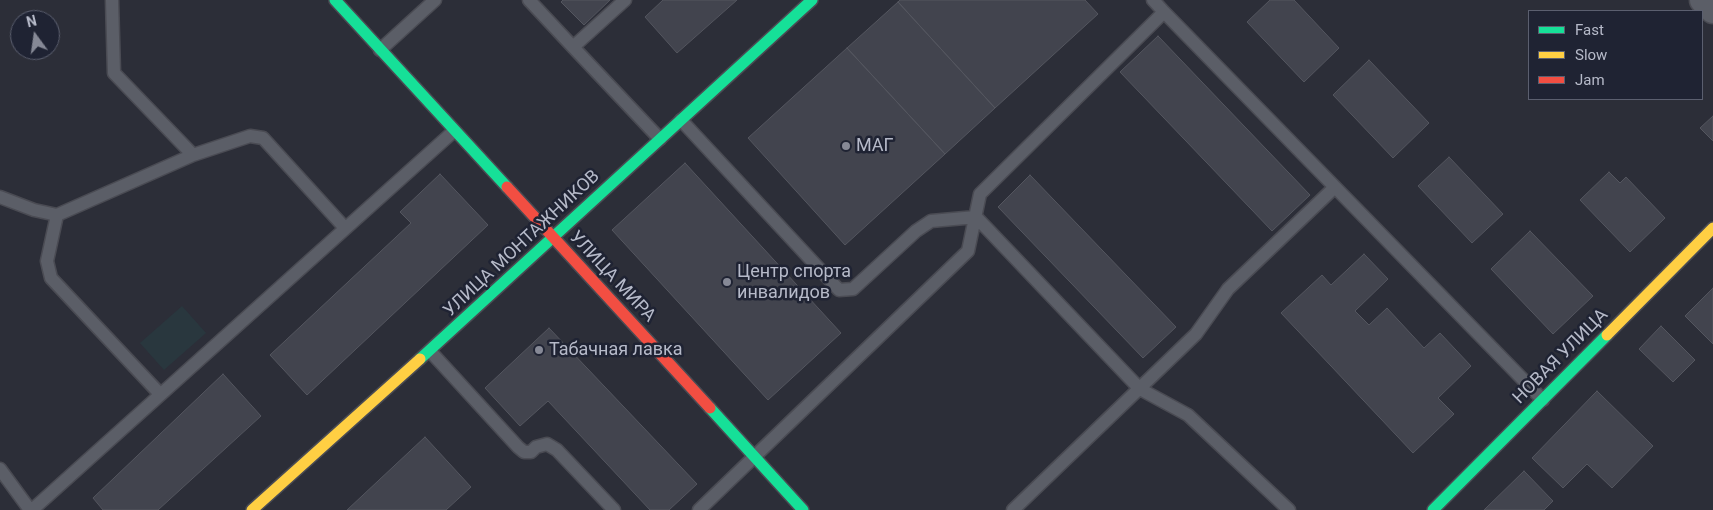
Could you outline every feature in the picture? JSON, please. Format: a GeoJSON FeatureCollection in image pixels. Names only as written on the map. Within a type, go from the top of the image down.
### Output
{"type":"FeatureCollection","features":[{"type":"Feature","properties":{"kind":"street","name":"УЛИЦА МИРА"},"geometry":{"type":"LineString","coordinates":[[334,0],[803,510]]}},
{"type":"Feature","properties":{"kind":"street","name":"УЛИЦА МОНТАЖНИКОВ"},"geometry":{"type":"LineString","coordinates":[[252,510],[553,240],[812,0]]}},
{"type":"Feature","properties":{"kind":"street"},"geometry":{"type":"LineString","coordinates":[[1703,0],[1713,10]]}},
{"type":"Feature","properties":{"kind":"street","name":"НОВАЯ УЛИЦА"},"geometry":{"type":"LineString","coordinates":[[1433,510],[1713,228]]}},
{"type":"Feature","properties":{"kind":"lane"},"geometry":{"type":"LineString","coordinates":[[112,0],[114,73],[193,155]]}},
{"type":"Feature","properties":{"kind":"lane"},"geometry":{"type":"LineString","coordinates":[[380,50],[435,0]]}},
{"type":"Feature","properties":{"kind":"lane"},"geometry":{"type":"LineString","coordinates":[[530,0],[660,139]]}},
{"type":"Feature","properties":{"kind":"lane"},"geometry":{"type":"LineString","coordinates":[[574,46],[625,0]]}},
{"type":"Feature","properties":{"kind":"lane"},"geometry":{"type":"LineString","coordinates":[[1153,0],[1543,400]]}},
{"type":"Feature","properties":{"kind":"lane"},"geometry":{"type":"LineString","coordinates":[[699,510],[968,251],[980,194],[1164,12]]}},
{"type":"Feature","properties":{"kind":"lane"},"geometry":{"type":"LineString","coordinates":[[681,120],[839,290],[853,289],[916,230],[931,221],[976,217]]}},
{"type":"Feature","properties":{"kind":"lane"},"geometry":{"type":"LineString","coordinates":[[0,469],[31,510],[454,131]]}},
{"type":"Feature","properties":{"kind":"lane"},"geometry":{"type":"LineString","coordinates":[[0,197],[34,210],[57,215],[193,155],[250,136],[263,138],[344,228]]}},
{"type":"Feature","properties":{"kind":"lane"},"geometry":{"type":"LineString","coordinates":[[1013,510],[1196,334],[1228,289],[1335,187]]}},
{"type":"Feature","properties":{"kind":"lane"},"geometry":{"type":"LineString","coordinates":[[57,215],[47,261],[51,278],[160,394]]}},
{"type":"Feature","properties":{"kind":"lane"},"geometry":{"type":"LineString","coordinates":[[976,217],[1140,389],[1188,416],[1289,510]]}},
{"type":"Feature","properties":{"kind":"lane"},"geometry":{"type":"LineString","coordinates":[[430,351],[518,447],[524,452],[531,452],[536,447],[547,444],[557,450],[614,510]]}},
{"type":"Feature","properties":{"kind":"shaded area"},"geometry":{"type":"Polygon","coordinates":[[[182,306],[206,333],[164,370],[140,343],[182,306]]]}},
{"type":"Feature","properties":{"kind":"building"},"geometry":{"type":"Polygon","coordinates":[[[563,0],[610,0],[584,25],[561,2],[563,0]]]}},
{"type":"Feature","properties":{"kind":"building"},"geometry":{"type":"Polygon","coordinates":[[[663,0],[737,0],[677,53],[645,17],[663,0]]]}},
{"type":"Feature","properties":{"kind":"building"},"geometry":{"type":"Polygon","coordinates":[[[900,0],[1085,0],[1098,14],[995,108],[898,2],[900,0]]]}},
{"type":"Feature","properties":{"kind":"building"},"geometry":{"type":"Polygon","coordinates":[[[1270,0],[1294,0],[1339,48],[1304,82],[1247,22],[1270,0]]]}},
{"type":"Feature","properties":{"kind":"building"},"geometry":{"type":"Polygon","coordinates":[[[898,2],[995,108],[945,154],[847,48],[898,2]]]}},
{"type":"Feature","properties":{"kind":"building"},"geometry":{"type":"Polygon","coordinates":[[[1158,36],[1310,195],[1272,231],[1120,72],[1158,36]]]}},
{"type":"Feature","properties":{"kind":"building","name":"МАГ"},"geometry":{"type":"Polygon","coordinates":[[[847,48],[945,154],[845,245],[748,138],[847,48]]]}},
{"type":"Feature","properties":{"kind":"building"},"geometry":{"type":"Polygon","coordinates":[[[1369,60],[1429,123],[1393,158],[1333,95],[1369,60]]]}},
{"type":"Feature","properties":{"kind":"building"},"geometry":{"type":"Polygon","coordinates":[[[1713,116],[1713,141],[1700,128],[1713,116]]]}},
{"type":"Feature","properties":{"kind":"building"},"geometry":{"type":"Polygon","coordinates":[[[1449,157],[1503,214],[1472,243],[1418,186],[1449,157]]]}},
{"type":"Feature","properties":{"kind":"building","name":"Центр спорта инвалидов"},"geometry":{"type":"Polygon","coordinates":[[[685,163],[841,333],[768,400],[612,230],[685,163]]]}},
{"type":"Feature","properties":{"kind":"building"},"geometry":{"type":"Polygon","coordinates":[[[1609,172],[1620,183],[1626,177],[1665,218],[1630,252],[1580,200],[1609,172]]]}},
{"type":"Feature","properties":{"kind":"building"},"geometry":{"type":"Polygon","coordinates":[[[440,174],[488,225],[307,395],[270,355],[411,223],[400,212],[440,174]]]}},
{"type":"Feature","properties":{"kind":"building"},"geometry":{"type":"Polygon","coordinates":[[[1030,175],[1176,327],[1143,358],[998,207],[1030,175]]]}},
{"type":"Feature","properties":{"kind":"building"},"geometry":{"type":"Polygon","coordinates":[[[1530,231],[1593,296],[1553,334],[1491,269],[1530,231]]]}},
{"type":"Feature","properties":{"kind":"building"},"geometry":{"type":"Polygon","coordinates":[[[1364,254],[1388,279],[1355,311],[1369,325],[1387,308],[1424,348],[1440,333],[1471,366],[1438,398],[1454,414],[1413,453],[1281,313],[1322,275],[1331,285],[1364,254]]]}},
{"type":"Feature","properties":{"kind":"building"},"geometry":{"type":"Polygon","coordinates":[[[1713,288],[1713,344],[1685,316],[1713,288]]]}},
{"type":"Feature","properties":{"kind":"building"},"geometry":{"type":"Polygon","coordinates":[[[1661,326],[1695,360],[1673,382],[1639,349],[1661,326]]]}},
{"type":"Feature","properties":{"kind":"building"},"geometry":{"type":"Polygon","coordinates":[[[549,328],[697,484],[669,510],[650,510],[548,401],[520,426],[485,388],[549,328]]]}},
{"type":"Feature","properties":{"kind":"building"},"geometry":{"type":"Polygon","coordinates":[[[223,374],[261,416],[158,510],[103,510],[93,498],[223,374]]]}},
{"type":"Feature","properties":{"kind":"building"},"geometry":{"type":"Polygon","coordinates":[[[1597,391],[1653,446],[1612,488],[1587,464],[1563,488],[1532,458],[1597,391]]]}},
{"type":"Feature","properties":{"kind":"building"},"geometry":{"type":"Polygon","coordinates":[[[425,437],[471,487],[446,510],[347,510],[425,437]]]}},
{"type":"Feature","properties":{"kind":"building"},"geometry":{"type":"Polygon","coordinates":[[[1524,471],[1553,501],[1544,510],[1484,510],[1524,471]]]}},
{"type":"Feature","properties":{"kind":"traffic: fast"},"geometry":{"type":"LineString","coordinates":[[335,0],[507,187]]}},
{"type":"Feature","properties":{"kind":"traffic: fast"},"geometry":{"type":"LineString","coordinates":[[420,359],[812,0]]}},
{"type":"Feature","properties":{"kind":"traffic: fast"},"geometry":{"type":"LineString","coordinates":[[1433,510],[1607,335]]}},
{"type":"Feature","properties":{"kind":"traffic: fast"},"geometry":{"type":"LineString","coordinates":[[710,408],[803,510]]}},
{"type":"Feature","properties":{"kind":"traffic: slow"},"geometry":{"type":"LineString","coordinates":[[1607,335],[1713,228]]}},
{"type":"Feature","properties":{"kind":"traffic: slow"},"geometry":{"type":"LineString","coordinates":[[252,510],[420,359]]}},
{"type":"Feature","properties":{"kind":"traffic: jam"},"geometry":{"type":"LineString","coordinates":[[507,187],[710,408]]}},
{"type":"Feature","properties":{"kind":"place","name":"МАГ"},"geometry":{"type":"Point","coordinates":[846,146]}},
{"type":"Feature","properties":{"kind":"place","name":"Центр спорта инвалидов"},"geometry":{"type":"Point","coordinates":[727,282]}},
{"type":"Feature","properties":{"kind":"place","name":"Табачная лавка"},"geometry":{"type":"Point","coordinates":[539,350]}}]}
